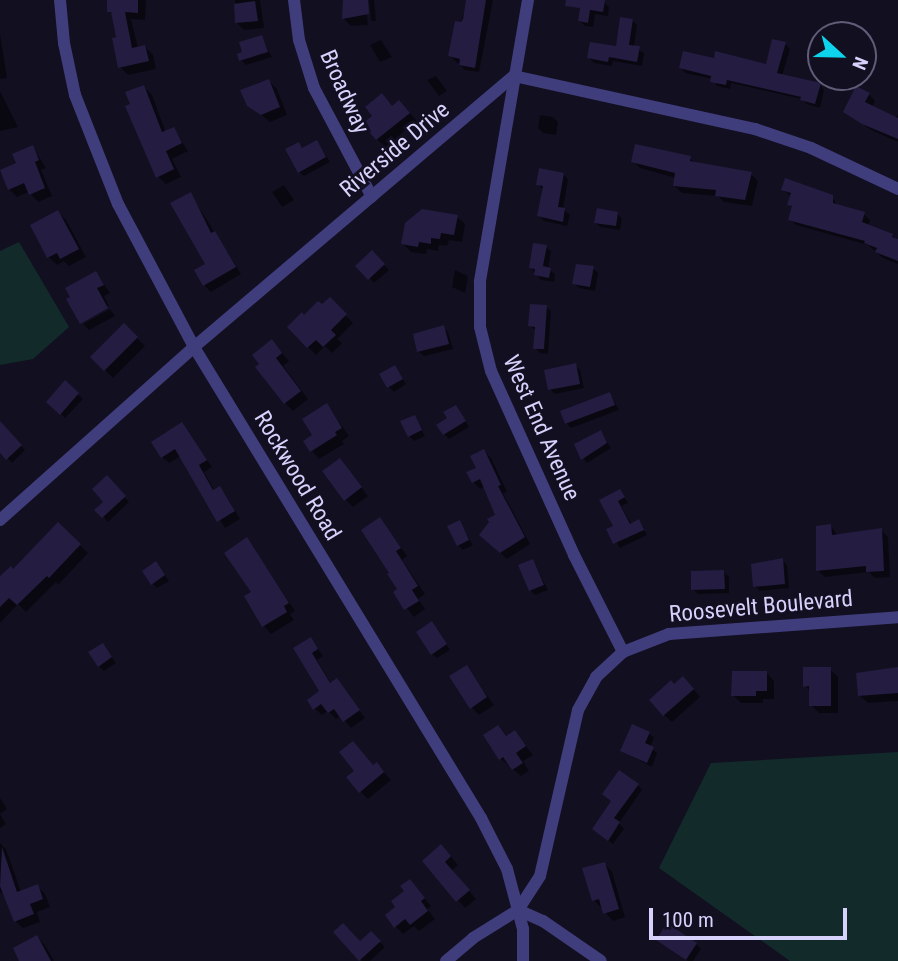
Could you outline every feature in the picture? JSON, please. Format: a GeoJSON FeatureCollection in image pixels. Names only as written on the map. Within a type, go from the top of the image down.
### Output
{"type":"FeatureCollection","features":[{"type":"Feature","properties":{"kind":"street","name":"Rockwood Road"},"geometry":{"type":"LineString","coordinates":[[60,0],[64,43],[75,95],[100,164],[194,347],[481,818],[507,869],[523,929],[523,961]]}},
{"type":"Feature","properties":{"kind":"street","name":"Broadway"},"geometry":{"type":"LineString","coordinates":[[294,0],[299,40],[314,88],[372,197]]}},
{"type":"Feature","properties":{"kind":"street","name":"West End Avenue"},"geometry":{"type":"LineString","coordinates":[[528,0],[480,282],[480,327],[491,372],[574,555],[623,652]]}},
{"type":"Feature","properties":{"kind":"street","name":"Riverside Drive"},"geometry":{"type":"LineString","coordinates":[[0,520],[194,347],[514,76]]}},
{"type":"Feature","properties":{"kind":"street"},"geometry":{"type":"LineString","coordinates":[[514,76],[755,129],[811,148],[898,189]]}},
{"type":"Feature","properties":{"kind":"street","name":"Roosevelt Boulevard"},"geometry":{"type":"LineString","coordinates":[[518,910],[541,876],[578,710],[596,677],[623,652],[669,634],[898,617]]}},
{"type":"Feature","properties":{"kind":"street"},"geometry":{"type":"LineString","coordinates":[[446,961],[473,939],[518,910],[543,920],[601,961]]}},
{"type":"Feature","properties":{"kind":"green space"},"geometry":{"type":"Polygon","coordinates":[[[19,242],[69,327],[33,359],[0,365],[0,251],[19,242]]]}},
{"type":"Feature","properties":{"kind":"green space"},"geometry":{"type":"Polygon","coordinates":[[[898,752],[898,961],[790,961],[659,868],[711,763],[898,752]]]}},
{"type":"Feature","properties":{"kind":"building"},"geometry":{"type":"Polygon","coordinates":[[[107,0],[138,0],[138,13],[125,12],[132,48],[145,45],[149,61],[118,68],[112,38],[116,37],[111,12],[107,12],[107,0]]]}},
{"type":"Feature","properties":{"kind":"building"},"geometry":{"type":"Polygon","coordinates":[[[343,0],[368,0],[369,14],[342,19],[343,0]]]}},
{"type":"Feature","properties":{"kind":"building"},"geometry":{"type":"Polygon","coordinates":[[[466,0],[486,0],[475,68],[459,65],[460,59],[448,56],[455,21],[461,22],[463,19],[466,0]]]}},
{"type":"Feature","properties":{"kind":"building"},"geometry":{"type":"Polygon","coordinates":[[[566,0],[605,0],[603,12],[590,10],[588,23],[578,21],[580,8],[565,6],[566,0]]]}},
{"type":"Feature","properties":{"kind":"building"},"geometry":{"type":"Polygon","coordinates":[[[255,1],[258,21],[235,23],[234,4],[255,1]]]}},
{"type":"Feature","properties":{"kind":"building"},"geometry":{"type":"Polygon","coordinates":[[[620,17],[633,19],[629,45],[640,46],[637,62],[609,57],[608,62],[587,58],[590,42],[616,46],[620,17]]]}},
{"type":"Feature","properties":{"kind":"building"},"geometry":{"type":"Polygon","coordinates":[[[262,35],[268,52],[239,61],[237,54],[242,52],[239,42],[262,35]]]}},
{"type":"Feature","properties":{"kind":"building"},"geometry":{"type":"Polygon","coordinates":[[[772,39],[786,42],[777,73],[807,80],[807,91],[819,91],[815,104],[800,100],[801,97],[727,80],[726,85],[710,82],[711,76],[679,68],[683,51],[714,58],[715,51],[766,64],[772,39]]]}},
{"type":"Feature","properties":{"kind":"building"},"geometry":{"type":"Polygon","coordinates":[[[269,79],[280,107],[261,115],[247,106],[240,90],[269,79]]]}},
{"type":"Feature","properties":{"kind":"building"},"geometry":{"type":"Polygon","coordinates":[[[144,85],[162,132],[174,127],[182,143],[166,151],[174,169],[156,178],[125,106],[130,104],[125,92],[144,85]]]}},
{"type":"Feature","properties":{"kind":"building"},"geometry":{"type":"Polygon","coordinates":[[[854,91],[866,91],[870,93],[865,102],[898,118],[898,139],[862,124],[843,112],[854,91]]]}},
{"type":"Feature","properties":{"kind":"building"},"geometry":{"type":"Polygon","coordinates":[[[382,93],[392,106],[399,100],[410,113],[376,140],[362,124],[372,116],[365,107],[382,93]]]}},
{"type":"Feature","properties":{"kind":"building"},"geometry":{"type":"Polygon","coordinates":[[[317,140],[326,157],[298,173],[285,149],[299,142],[302,148],[317,140]]]}},
{"type":"Feature","properties":{"kind":"building"},"geometry":{"type":"Polygon","coordinates":[[[635,144],[691,156],[690,161],[752,172],[745,200],[715,196],[716,190],[673,186],[675,173],[631,162],[635,144]]]}},
{"type":"Feature","properties":{"kind":"building"},"geometry":{"type":"Polygon","coordinates":[[[33,145],[39,160],[35,162],[45,188],[29,195],[24,183],[8,190],[0,170],[16,163],[12,154],[33,145]]]}},
{"type":"Feature","properties":{"kind":"building"},"geometry":{"type":"Polygon","coordinates":[[[539,168],[564,173],[558,207],[565,208],[563,222],[537,216],[543,186],[536,185],[539,168]]]}},
{"type":"Feature","properties":{"kind":"building"},"geometry":{"type":"Polygon","coordinates":[[[785,178],[833,195],[833,203],[865,212],[862,222],[893,234],[892,237],[898,239],[898,261],[875,252],[877,248],[864,243],[865,241],[788,220],[792,206],[787,205],[791,193],[781,190],[785,178]]]}},
{"type":"Feature","properties":{"kind":"building"},"geometry":{"type":"Polygon","coordinates":[[[191,192],[211,233],[215,231],[236,267],[203,286],[194,270],[205,264],[170,203],[191,192]]]}},
{"type":"Feature","properties":{"kind":"building"},"geometry":{"type":"Polygon","coordinates":[[[597,208],[618,212],[616,226],[594,223],[597,208]]]}},
{"type":"Feature","properties":{"kind":"building"},"geometry":{"type":"Polygon","coordinates":[[[422,209],[458,215],[454,235],[441,233],[440,239],[431,238],[431,244],[419,242],[418,247],[401,244],[405,223],[422,209]]]}},
{"type":"Feature","properties":{"kind":"building"},"geometry":{"type":"Polygon","coordinates":[[[58,210],[79,249],[60,259],[57,253],[47,258],[30,225],[58,210]]]}},
{"type":"Feature","properties":{"kind":"building"},"geometry":{"type":"Polygon","coordinates":[[[533,243],[547,245],[543,266],[551,268],[549,278],[534,275],[535,269],[529,268],[533,243]]]}},
{"type":"Feature","properties":{"kind":"building"},"geometry":{"type":"Polygon","coordinates":[[[372,250],[385,264],[368,280],[355,266],[372,250]]]}},
{"type":"Feature","properties":{"kind":"building"},"geometry":{"type":"Polygon","coordinates":[[[576,264],[594,266],[590,287],[572,284],[576,264]]]}},
{"type":"Feature","properties":{"kind":"building"},"geometry":{"type":"Polygon","coordinates":[[[96,271],[104,285],[97,288],[108,308],[80,324],[66,299],[70,297],[65,288],[96,271]]]}},
{"type":"Feature","properties":{"kind":"building"},"geometry":{"type":"Polygon","coordinates":[[[330,297],[347,314],[331,330],[336,335],[323,347],[316,340],[307,348],[287,327],[302,312],[304,315],[318,301],[322,304],[330,297]]]}},
{"type":"Feature","properties":{"kind":"building"},"geometry":{"type":"Polygon","coordinates":[[[530,304],[547,305],[544,349],[533,349],[535,327],[528,326],[530,304]]]}},
{"type":"Feature","properties":{"kind":"building"},"geometry":{"type":"Polygon","coordinates":[[[124,323],[138,337],[104,371],[90,357],[124,323]]]}},
{"type":"Feature","properties":{"kind":"building"},"geometry":{"type":"Polygon","coordinates":[[[444,325],[449,344],[417,352],[413,334],[444,325]]]}},
{"type":"Feature","properties":{"kind":"building"},"geometry":{"type":"Polygon","coordinates":[[[272,339],[282,353],[276,358],[301,391],[284,404],[255,367],[259,364],[252,355],[272,339]]]}},
{"type":"Feature","properties":{"kind":"building"},"geometry":{"type":"Polygon","coordinates":[[[576,363],[580,384],[548,390],[544,370],[576,363]]]}},
{"type":"Feature","properties":{"kind":"building"},"geometry":{"type":"Polygon","coordinates":[[[395,365],[403,379],[387,388],[379,374],[395,365]]]}},
{"type":"Feature","properties":{"kind":"building"},"geometry":{"type":"Polygon","coordinates":[[[65,380],[79,393],[60,415],[46,402],[65,380]]]}},
{"type":"Feature","properties":{"kind":"building"},"geometry":{"type":"Polygon","coordinates":[[[610,392],[615,405],[565,424],[560,411],[610,392]]]}},
{"type":"Feature","properties":{"kind":"building"},"geometry":{"type":"Polygon","coordinates":[[[327,403],[342,428],[335,432],[337,435],[310,452],[303,441],[312,435],[302,419],[327,403]]]}},
{"type":"Feature","properties":{"kind":"building"},"geometry":{"type":"Polygon","coordinates":[[[456,405],[466,421],[443,435],[436,425],[447,418],[443,412],[456,405]]]}},
{"type":"Feature","properties":{"kind":"building"},"geometry":{"type":"Polygon","coordinates":[[[415,415],[422,430],[408,437],[400,421],[415,415]]]}},
{"type":"Feature","properties":{"kind":"building"},"geometry":{"type":"Polygon","coordinates":[[[0,421],[22,445],[6,460],[0,453],[0,421]]]}},
{"type":"Feature","properties":{"kind":"building"},"geometry":{"type":"Polygon","coordinates":[[[182,422],[207,460],[199,465],[213,490],[220,486],[235,511],[217,522],[175,449],[161,458],[151,442],[182,422]]]}},
{"type":"Feature","properties":{"kind":"building"},"geometry":{"type":"Polygon","coordinates":[[[601,430],[607,443],[581,460],[574,444],[601,430]]]}},
{"type":"Feature","properties":{"kind":"building"},"geometry":{"type":"Polygon","coordinates":[[[484,449],[501,485],[498,486],[525,537],[500,553],[479,535],[489,522],[487,519],[495,515],[480,479],[472,483],[466,472],[476,468],[470,456],[484,449]]]}},
{"type":"Feature","properties":{"kind":"building"},"geometry":{"type":"Polygon","coordinates":[[[340,458],[362,487],[344,501],[322,471],[340,458]]]}},
{"type":"Feature","properties":{"kind":"building"},"geometry":{"type":"Polygon","coordinates":[[[107,475],[126,496],[102,518],[94,510],[103,502],[92,489],[107,475]]]}},
{"type":"Feature","properties":{"kind":"building"},"geometry":{"type":"Polygon","coordinates":[[[620,489],[625,497],[618,501],[630,524],[639,519],[644,530],[613,544],[606,529],[613,526],[599,500],[620,489]]]}},
{"type":"Feature","properties":{"kind":"building"},"geometry":{"type":"Polygon","coordinates":[[[380,517],[401,548],[396,551],[418,586],[412,590],[419,601],[404,610],[393,592],[397,589],[387,574],[389,573],[361,530],[380,517]]]}},
{"type":"Feature","properties":{"kind":"building"},"geometry":{"type":"Polygon","coordinates":[[[460,520],[469,540],[457,546],[447,526],[460,520]]]}},
{"type":"Feature","properties":{"kind":"building"},"geometry":{"type":"Polygon","coordinates":[[[58,522],[81,544],[49,578],[47,576],[17,605],[9,598],[0,607],[0,576],[11,566],[13,569],[58,522]]]}},
{"type":"Feature","properties":{"kind":"building"},"geometry":{"type":"Polygon","coordinates":[[[831,524],[832,535],[882,528],[884,571],[866,572],[866,566],[816,571],[816,526],[831,524]]]}},
{"type":"Feature","properties":{"kind":"building"},"geometry":{"type":"Polygon","coordinates":[[[247,537],[289,603],[284,606],[287,612],[262,627],[244,596],[251,592],[224,553],[247,537]]]}},
{"type":"Feature","properties":{"kind":"building"},"geometry":{"type":"Polygon","coordinates":[[[783,558],[785,584],[753,587],[751,564],[783,558]]]}},
{"type":"Feature","properties":{"kind":"building"},"geometry":{"type":"Polygon","coordinates":[[[533,559],[544,585],[529,591],[518,565],[533,559]]]}},
{"type":"Feature","properties":{"kind":"building"},"geometry":{"type":"Polygon","coordinates":[[[156,561],[165,575],[151,585],[142,571],[156,561]]]}},
{"type":"Feature","properties":{"kind":"building"},"geometry":{"type":"Polygon","coordinates":[[[724,570],[725,589],[691,590],[691,571],[724,570]]]}},
{"type":"Feature","properties":{"kind":"building"},"geometry":{"type":"Polygon","coordinates":[[[432,621],[447,644],[431,655],[416,632],[432,621]]]}},
{"type":"Feature","properties":{"kind":"building"},"geometry":{"type":"Polygon","coordinates":[[[311,637],[318,649],[312,653],[330,683],[337,678],[360,710],[343,722],[334,709],[328,713],[321,704],[313,710],[307,700],[319,691],[293,648],[311,637]]]}},
{"type":"Feature","properties":{"kind":"building"},"geometry":{"type":"Polygon","coordinates":[[[103,643],[112,657],[98,667],[88,652],[103,643]]]}},
{"type":"Feature","properties":{"kind":"building"},"geometry":{"type":"Polygon","coordinates":[[[467,665],[487,697],[470,709],[449,676],[467,665]]]}},
{"type":"Feature","properties":{"kind":"building"},"geometry":{"type":"Polygon","coordinates":[[[803,667],[831,667],[831,706],[809,706],[809,686],[803,687],[803,667]]]}},
{"type":"Feature","properties":{"kind":"building"},"geometry":{"type":"Polygon","coordinates":[[[898,667],[898,693],[858,696],[856,673],[898,667]]]}},
{"type":"Feature","properties":{"kind":"building"},"geometry":{"type":"Polygon","coordinates":[[[732,671],[767,671],[767,691],[756,691],[756,696],[731,696],[732,671]]]}},
{"type":"Feature","properties":{"kind":"building"},"geometry":{"type":"Polygon","coordinates":[[[683,676],[694,689],[663,716],[649,700],[671,680],[674,684],[683,676]]]}},
{"type":"Feature","properties":{"kind":"building"},"geometry":{"type":"Polygon","coordinates":[[[632,724],[650,732],[645,743],[654,747],[647,763],[620,751],[632,724]]]}},
{"type":"Feature","properties":{"kind":"building"},"geometry":{"type":"Polygon","coordinates":[[[498,725],[506,736],[515,730],[526,746],[516,753],[523,763],[512,770],[503,757],[499,760],[483,735],[498,725]]]}},
{"type":"Feature","properties":{"kind":"building"},"geometry":{"type":"Polygon","coordinates":[[[353,741],[373,765],[377,762],[384,772],[359,793],[346,777],[354,771],[339,752],[353,741]]]}},
{"type":"Feature","properties":{"kind":"building"},"geometry":{"type":"Polygon","coordinates":[[[619,770],[639,784],[614,818],[620,822],[608,841],[592,829],[611,801],[602,794],[619,770]]]}},
{"type":"Feature","properties":{"kind":"building"},"geometry":{"type":"Polygon","coordinates":[[[441,844],[451,856],[445,862],[470,890],[456,902],[422,861],[441,844]]]}},
{"type":"Feature","properties":{"kind":"building"},"geometry":{"type":"Polygon","coordinates":[[[2,847],[17,892],[38,884],[43,899],[30,904],[34,914],[14,922],[0,886],[2,847]]]}},
{"type":"Feature","properties":{"kind":"building"},"geometry":{"type":"Polygon","coordinates":[[[605,862],[619,909],[603,914],[599,899],[592,901],[582,868],[605,862]]]}},
{"type":"Feature","properties":{"kind":"building"},"geometry":{"type":"Polygon","coordinates":[[[410,879],[425,898],[421,901],[428,911],[410,925],[405,919],[394,928],[385,915],[395,907],[391,901],[404,891],[400,886],[410,879]]]}},
{"type":"Feature","properties":{"kind":"building"},"geometry":{"type":"Polygon","coordinates":[[[343,923],[360,941],[371,931],[381,941],[359,961],[333,932],[343,923]]]}},
{"type":"Feature","properties":{"kind":"building"},"geometry":{"type":"Polygon","coordinates":[[[667,923],[697,943],[686,960],[656,940],[667,923]]]}},
{"type":"Feature","properties":{"kind":"building"},"geometry":{"type":"Polygon","coordinates":[[[37,935],[51,961],[19,961],[13,948],[37,935]]]}}]}
